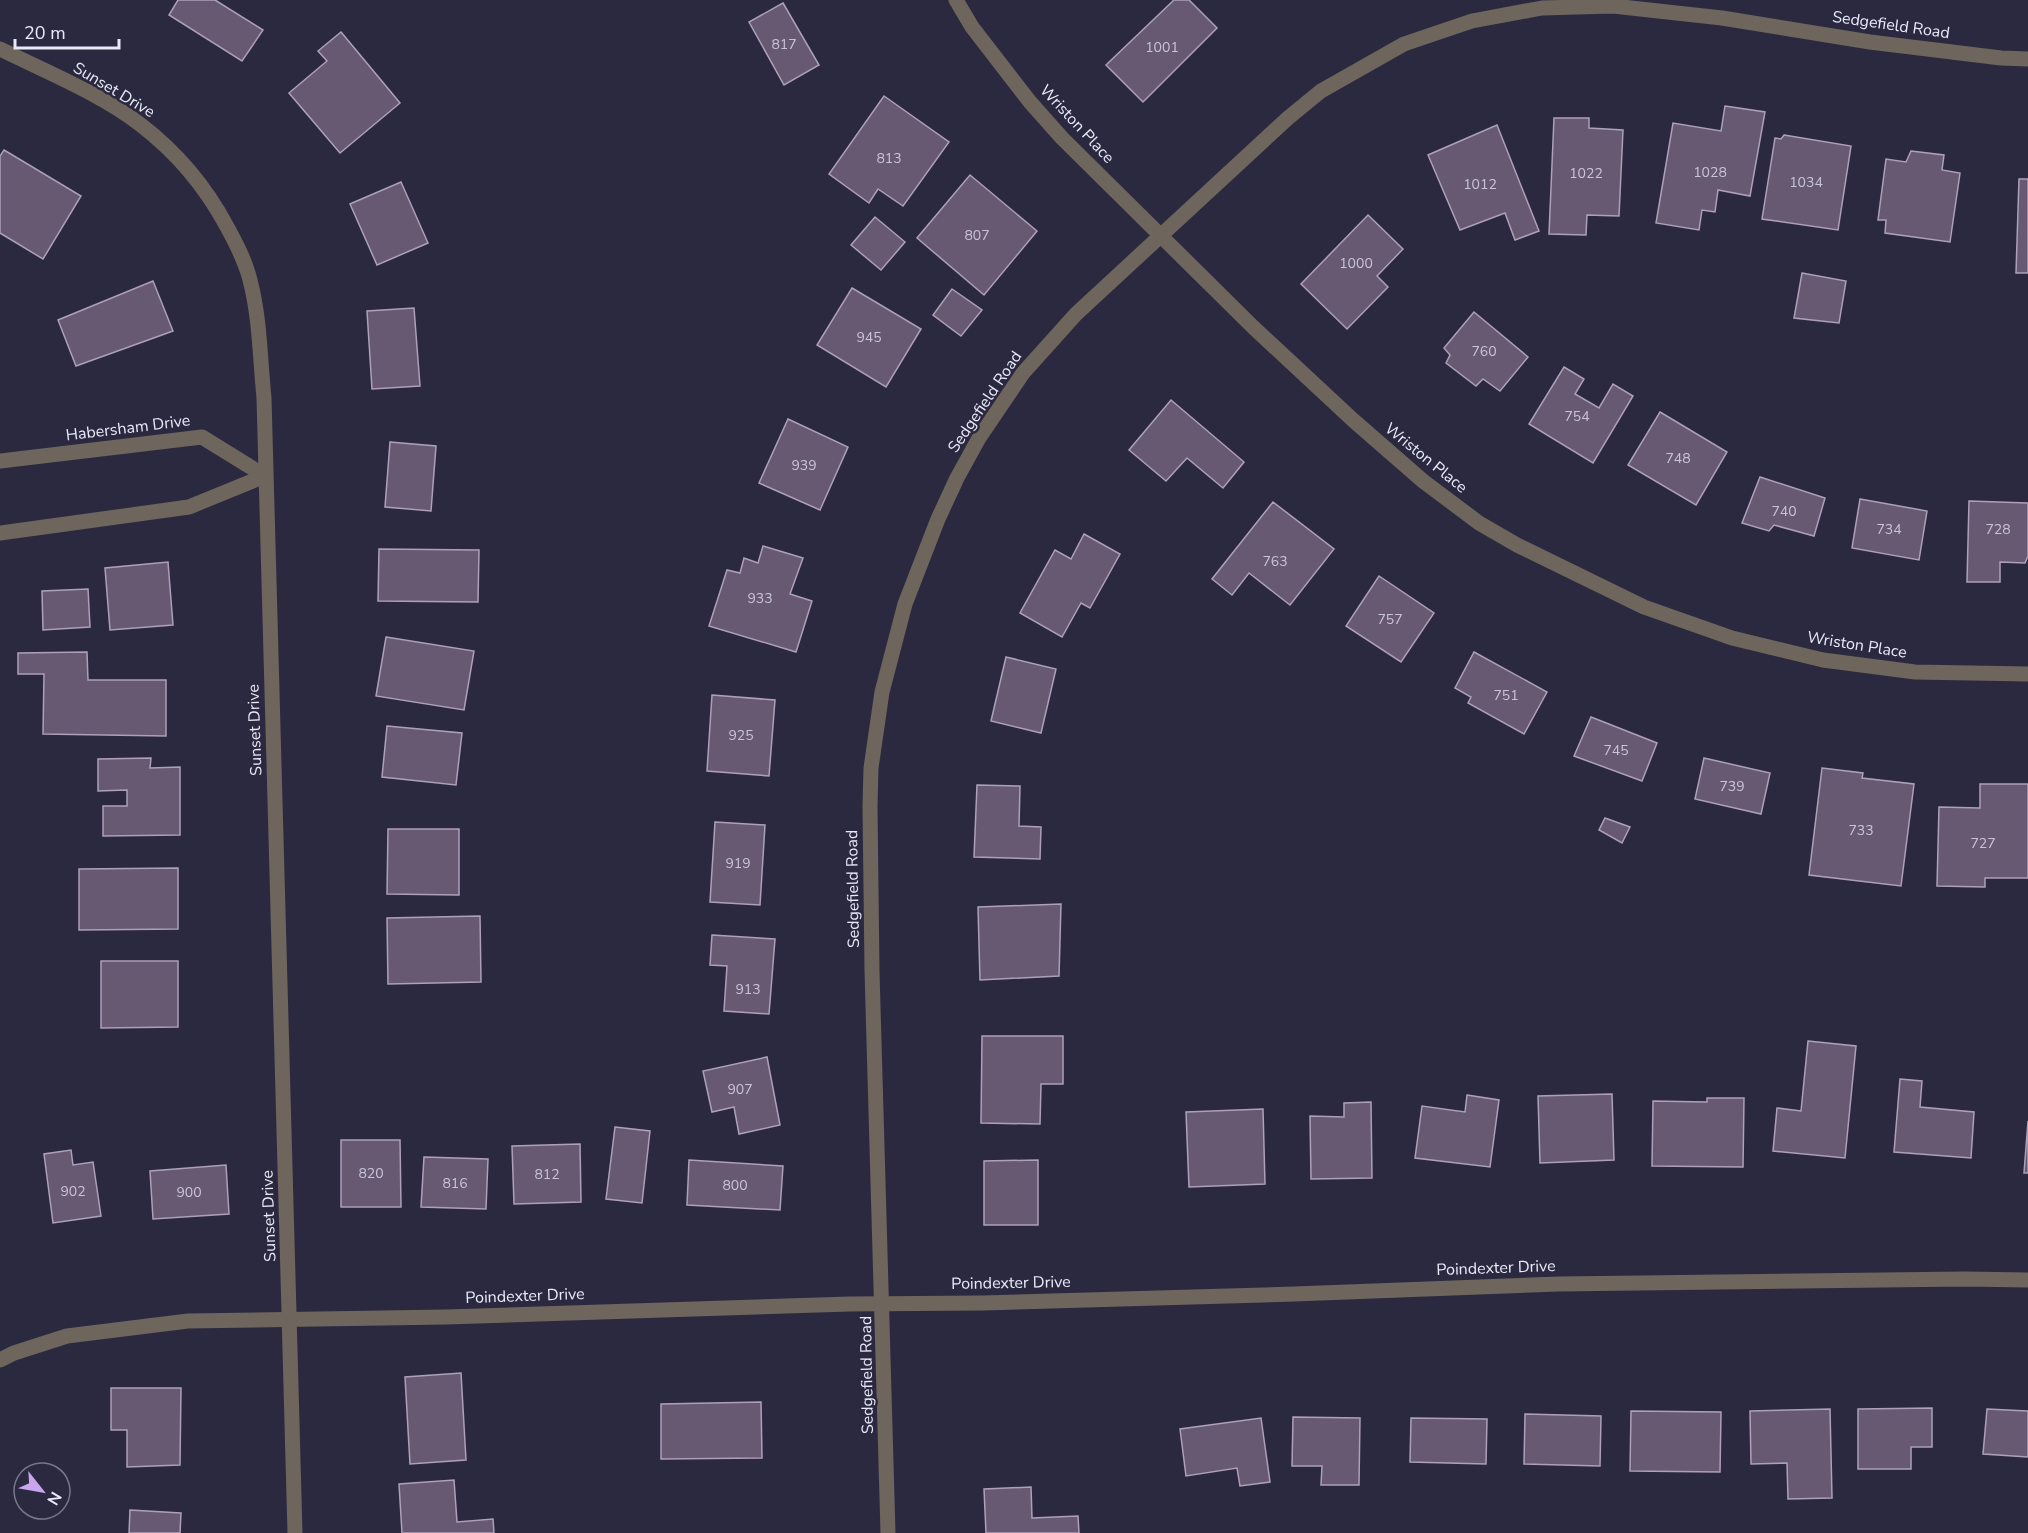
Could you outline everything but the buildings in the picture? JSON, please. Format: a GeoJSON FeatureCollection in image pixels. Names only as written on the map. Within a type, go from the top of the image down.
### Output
{"type":"FeatureCollection","features":[{"type":"Feature","properties":{"kind":"street","name":"Wriston Place"},"geometry":{"type":"LineString","coordinates":[[956,0],[972,27],[1030,102],[1062,138],[1261,334],[1353,420],[1405,466],[1479,523],[1517,545],[1644,607],[1732,638],[1822,660],[1915,672],[2028,674]]}},
{"type":"Feature","properties":{"kind":"street","name":"Sedgefield Road"},"geometry":{"type":"LineString","coordinates":[[888,1533],[873,983],[870,806],[872,768],[882,692],[905,604],[938,519],[957,478],[979,438],[1023,373],[1076,314],[1288,118],[1321,91],[1404,44],[1472,21],[1542,8],[1613,6],[1722,18],[1870,42],[2001,58],[2028,59]]}},
{"type":"Feature","properties":{"kind":"street","name":"Sunset Drive"},"geometry":{"type":"LineString","coordinates":[[0,49],[94,95],[140,124],[182,160],[215,203],[241,252],[256,305],[264,398],[295,1533]]}},
{"type":"Feature","properties":{"kind":"street","name":"Habersham Drive"},"geometry":{"type":"LineString","coordinates":[[0,461],[202,437],[265,476]]}},
{"type":"Feature","properties":{"kind":"street"},"geometry":{"type":"LineString","coordinates":[[0,533],[189,507],[265,476]]}},
{"type":"Feature","properties":{"kind":"street","name":"Poindexter Drive"},"geometry":{"type":"LineString","coordinates":[[0,1360],[14,1353],[67,1336],[188,1321],[446,1317],[883,1303],[983,1303],[1282,1295],[1559,1284],[2028,1280]]}}]}
